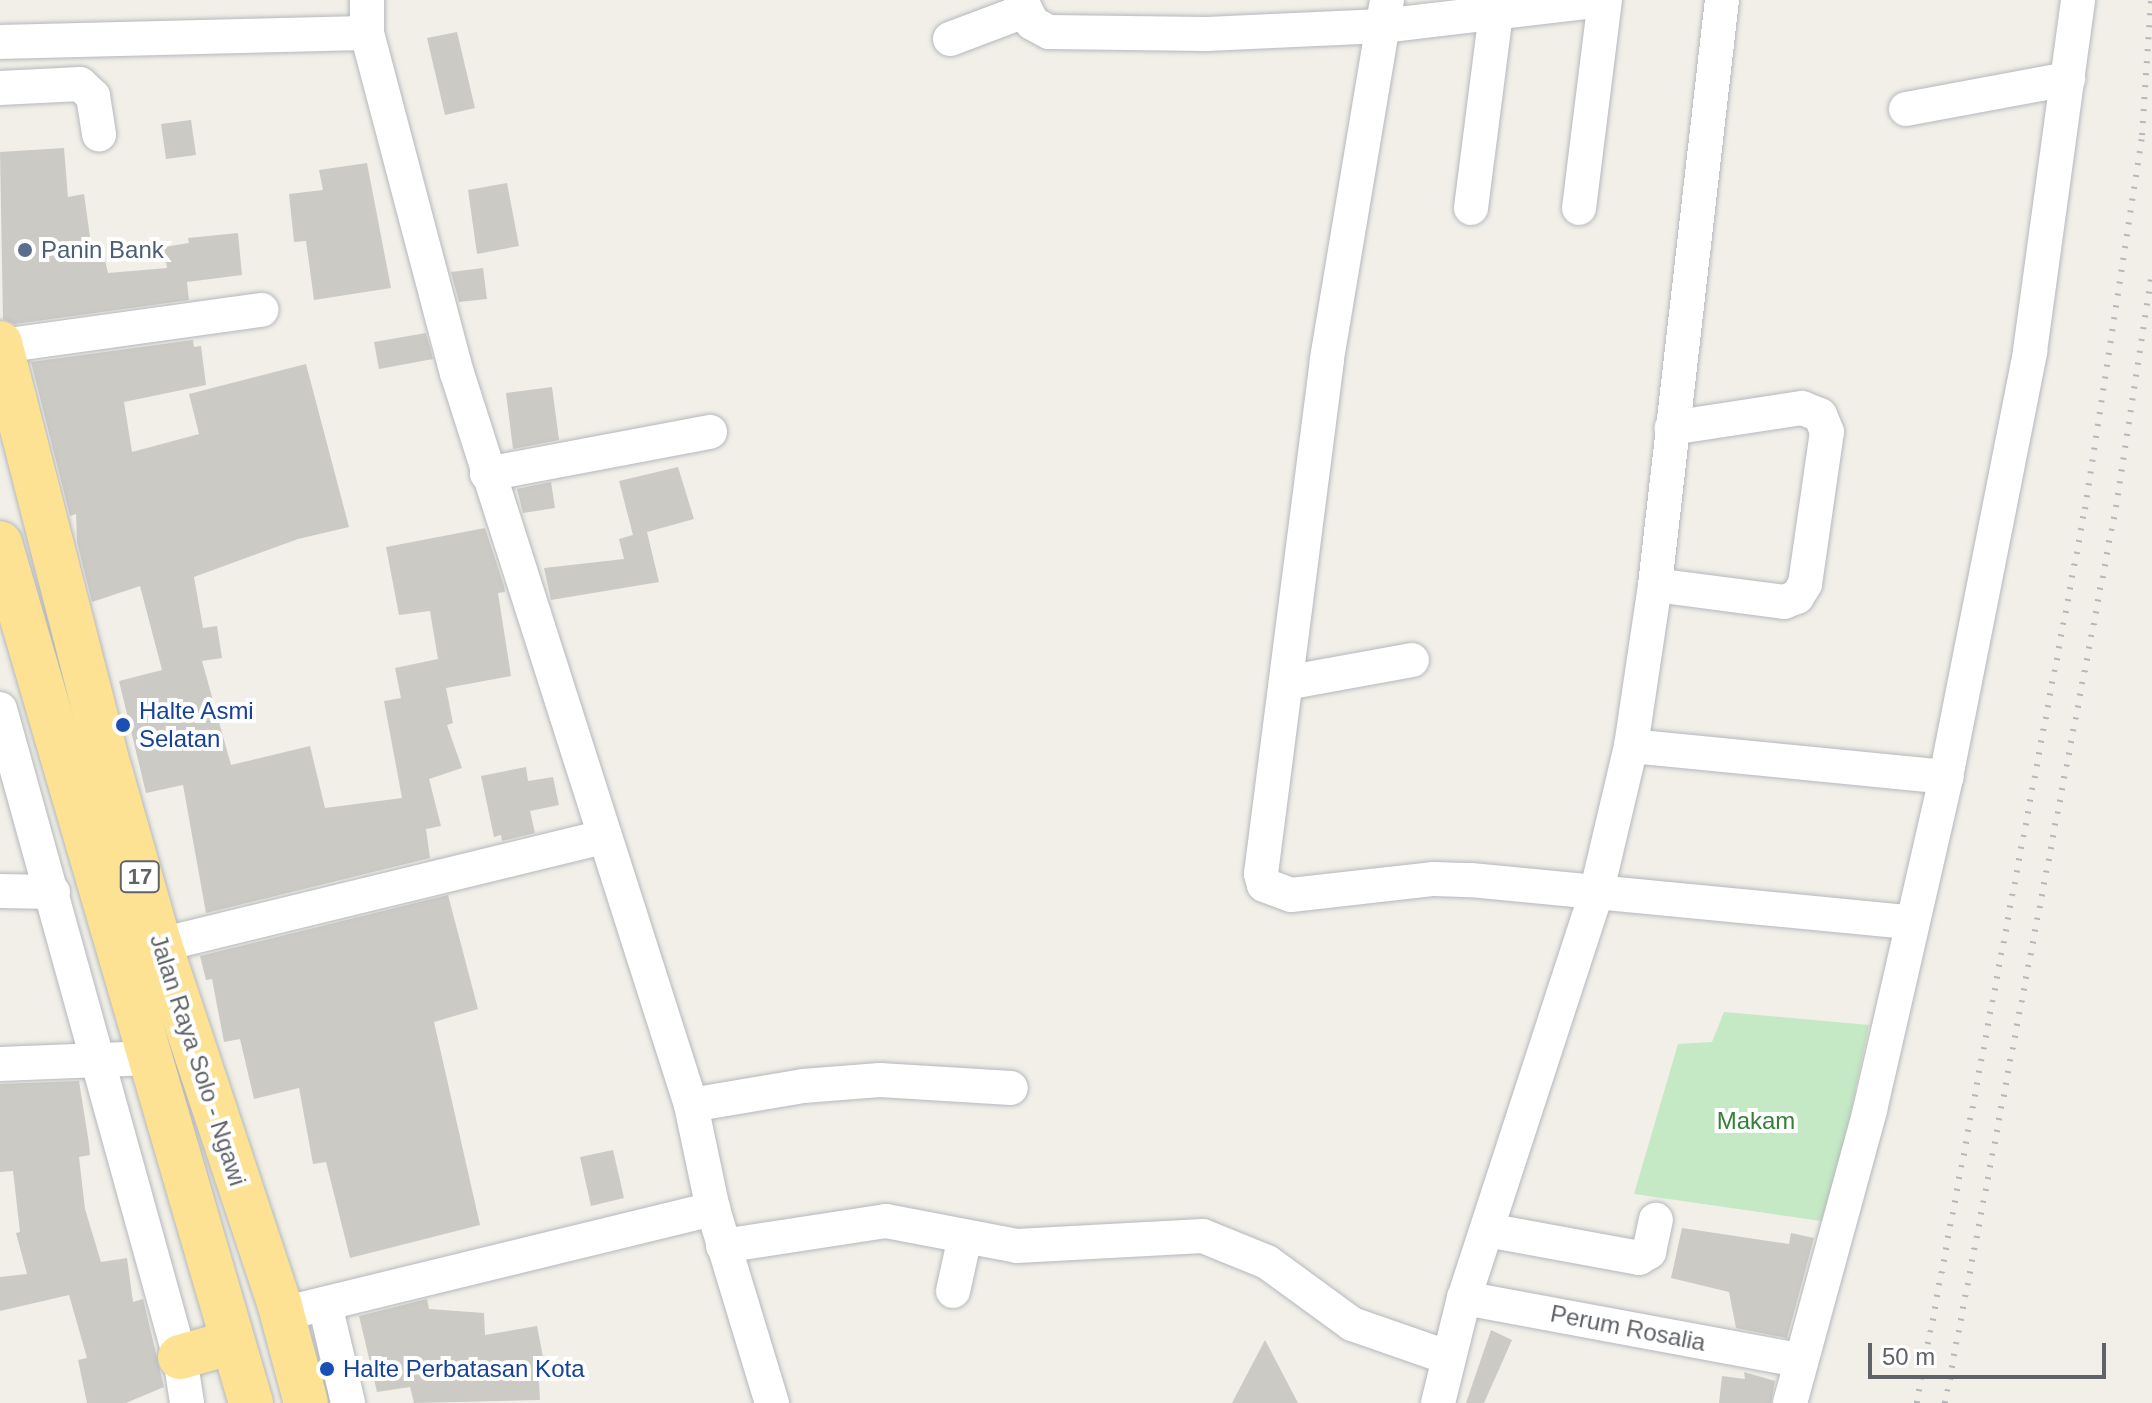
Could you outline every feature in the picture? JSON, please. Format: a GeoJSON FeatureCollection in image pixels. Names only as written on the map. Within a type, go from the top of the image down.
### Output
{"type":"FeatureCollection","features":[{"type":"Feature","properties":{"kind":"highway","name":"Jalan Raya Solo - Ngawi"},"geometry":{"type":"LineString","coordinates":[[0,345],[160,945],[282,1314],[306,1403]]}},
{"type":"Feature","properties":{"kind":"highway","name":"Jalan Raya Solo - Ngawi"},"geometry":{"type":"LineString","coordinates":[[0,543],[6,589],[151,1058],[251,1403]]}},
{"type":"Feature","properties":{"kind":"highway"},"geometry":{"type":"LineString","coordinates":[[180,1357],[233,1342]]}},
{"type":"Feature","properties":{"kind":"street"},"geometry":{"type":"LineString","coordinates":[[950,39],[1022,6],[1049,32],[1207,34],[1385,13],[1496,13],[1605,0],[1579,208]]}},
{"type":"Feature","properties":{"kind":"street"},"geometry":{"type":"LineString","coordinates":[[1438,1403],[1464,1298],[1597,890],[1631,746],[1655,585],[1722,0]]}},
{"type":"Feature","properties":{"kind":"street"},"geometry":{"type":"LineString","coordinates":[[1790,1403],[1870,1110],[1946,777],[2030,351],[2078,0]]}},
{"type":"Feature","properties":{"kind":"street"},"geometry":{"type":"LineString","coordinates":[[1385,13],[1327,360],[1261,874],[1270,891],[1291,895],[1434,879],[1597,890],[1911,922]]}},
{"type":"Feature","properties":{"kind":"street"},"geometry":{"type":"LineString","coordinates":[[1471,208],[1496,13]]}},
{"type":"Feature","properties":{"kind":"street"},"geometry":{"type":"LineString","coordinates":[[0,42],[367,16],[487,474],[691,1105],[723,1246],[772,1403]]}},
{"type":"Feature","properties":{"kind":"street"},"geometry":{"type":"LineString","coordinates":[[1906,109],[2068,79]]}},
{"type":"Feature","properties":{"kind":"street"},"geometry":{"type":"LineString","coordinates":[[0,88],[80,84],[93,96],[99,135]]}},
{"type":"Feature","properties":{"kind":"street"},"geometry":{"type":"LineString","coordinates":[[0,345],[262,310]]}},
{"type":"Feature","properties":{"kind":"street"},"geometry":{"type":"LineString","coordinates":[[1655,585],[1784,602],[1797,597],[1805,584],[1827,432],[1820,415],[1802,408],[1672,428]]}},
{"type":"Feature","properties":{"kind":"street"},"geometry":{"type":"LineString","coordinates":[[487,474],[710,432]]}},
{"type":"Feature","properties":{"kind":"street"},"geometry":{"type":"LineString","coordinates":[[1286,683],[1412,660]]}},
{"type":"Feature","properties":{"kind":"street"},"geometry":{"type":"LineString","coordinates":[[0,709],[53,892],[95,1060],[180,1357],[187,1403]]}},
{"type":"Feature","properties":{"kind":"street"},"geometry":{"type":"LineString","coordinates":[[1631,746],[1946,777]]}},
{"type":"Feature","properties":{"kind":"street"},"geometry":{"type":"LineString","coordinates":[[160,945],[602,837]]}},
{"type":"Feature","properties":{"kind":"street"},"geometry":{"type":"LineString","coordinates":[[0,891],[53,892]]}},
{"type":"Feature","properties":{"kind":"street"},"geometry":{"type":"LineString","coordinates":[[0,1064],[151,1058]]}},
{"type":"Feature","properties":{"kind":"street"},"geometry":{"type":"LineString","coordinates":[[691,1105],[803,1086],[880,1080],[1011,1088]]}},
{"type":"Feature","properties":{"kind":"street"},"geometry":{"type":"LineString","coordinates":[[282,1314],[713,1209]]}},
{"type":"Feature","properties":{"kind":"street"},"geometry":{"type":"LineString","coordinates":[[1487,1230],[1639,1258],[1649,1252],[1656,1220]]}},
{"type":"Feature","properties":{"kind":"street"},"geometry":{"type":"LineString","coordinates":[[723,1246],[886,1221],[965,1237],[1061,1247],[1177,1234],[1203,1236],[1251,1253],[1352,1324],[1447,1357]]}},
{"type":"Feature","properties":{"kind":"street"},"geometry":{"type":"LineString","coordinates":[[953,1291],[965,1237]]}},
{"type":"Feature","properties":{"kind":"street","name":"Perum Rosalia"},"geometry":{"type":"LineString","coordinates":[[1464,1298],[1792,1359]]}},
{"type":"Feature","properties":{"kind":"street"},"geometry":{"type":"LineString","coordinates":[[325,1304],[348,1403]]}},
{"type":"Feature","properties":{"kind":"green space","name":"Makam"},"geometry":{"type":"Polygon","coordinates":[[[1724,1012],[1869,1025],[1828,1222],[1634,1194],[1678,1044],[1712,1042],[1724,1012]]]}},
{"type":"Feature","properties":{"kind":"building"},"geometry":{"type":"Polygon","coordinates":[[[457,32],[475,108],[445,115],[427,38],[457,32]]]}},
{"type":"Feature","properties":{"kind":"building"},"geometry":{"type":"Polygon","coordinates":[[[191,120],[196,155],[166,159],[161,124],[191,120]]]}},
{"type":"Feature","properties":{"kind":"building"},"geometry":{"type":"Polygon","coordinates":[[[64,148],[68,197],[84,194],[93,258],[104,256],[108,273],[167,268],[164,247],[189,243],[188,238],[238,233],[242,275],[187,282],[189,300],[15,324],[3,319],[0,152],[64,148]]]}},
{"type":"Feature","properties":{"kind":"building"},"geometry":{"type":"Polygon","coordinates":[[[367,163],[391,288],[314,300],[306,241],[294,242],[289,194],[323,190],[319,170],[367,163]]]}},
{"type":"Feature","properties":{"kind":"building"},"geometry":{"type":"Polygon","coordinates":[[[507,183],[519,246],[477,254],[468,190],[507,183]]]}},
{"type":"Feature","properties":{"kind":"building"},"geometry":{"type":"Polygon","coordinates":[[[483,268],[487,299],[459,302],[451,272],[483,268]]]}},
{"type":"Feature","properties":{"kind":"building"},"geometry":{"type":"Polygon","coordinates":[[[426,333],[433,359],[379,369],[374,342],[426,333]]]}},
{"type":"Feature","properties":{"kind":"building"},"geometry":{"type":"Polygon","coordinates":[[[193,340],[194,347],[201,346],[206,385],[124,402],[132,452],[199,434],[189,394],[306,364],[349,527],[298,539],[194,577],[203,628],[217,626],[222,658],[202,661],[231,765],[310,746],[325,808],[402,798],[384,701],[401,698],[395,668],[438,659],[430,611],[399,615],[386,547],[485,528],[504,586],[505,592],[498,593],[511,676],[446,688],[453,723],[447,725],[462,768],[429,779],[441,826],[426,829],[430,858],[206,913],[183,785],[146,793],[119,681],[162,670],[140,586],[92,602],[77,542],[76,514],[70,516],[31,362],[193,340]]]}},
{"type":"Feature","properties":{"kind":"building"},"geometry":{"type":"Polygon","coordinates":[[[552,387],[559,440],[513,449],[506,393],[552,387]]]}},
{"type":"Feature","properties":{"kind":"building"},"geometry":{"type":"Polygon","coordinates":[[[678,467],[694,519],[647,532],[659,582],[551,600],[544,568],[624,559],[619,539],[633,535],[619,481],[678,467]]]}},
{"type":"Feature","properties":{"kind":"building"},"geometry":{"type":"Polygon","coordinates":[[[551,482],[555,508],[523,513],[517,489],[551,482]]]}},
{"type":"Feature","properties":{"kind":"building"},"geometry":{"type":"Polygon","coordinates":[[[526,767],[528,781],[553,777],[559,805],[530,811],[535,833],[502,841],[501,835],[494,837],[481,776],[526,767]]]}},
{"type":"Feature","properties":{"kind":"building"},"geometry":{"type":"Polygon","coordinates":[[[448,895],[478,1009],[434,1022],[480,1225],[350,1258],[326,1162],[313,1164],[299,1088],[254,1099],[240,1039],[224,1042],[212,979],[206,980],[200,956],[448,895]]]}},
{"type":"Feature","properties":{"kind":"building"},"geometry":{"type":"Polygon","coordinates":[[[79,1081],[90,1155],[79,1157],[85,1209],[101,1262],[127,1258],[133,1302],[143,1299],[164,1387],[126,1403],[87,1403],[78,1360],[87,1358],[69,1295],[0,1311],[0,1277],[27,1274],[16,1233],[20,1232],[13,1171],[0,1172],[0,1084],[79,1081]]]}},
{"type":"Feature","properties":{"kind":"building"},"geometry":{"type":"Polygon","coordinates":[[[613,1150],[624,1198],[591,1206],[580,1157],[613,1150]]]}},
{"type":"Feature","properties":{"kind":"building"},"geometry":{"type":"Polygon","coordinates":[[[1682,1228],[1789,1244],[1791,1233],[1814,1238],[1787,1338],[1736,1328],[1729,1292],[1671,1278],[1682,1228]]]}},
{"type":"Feature","properties":{"kind":"building"},"geometry":{"type":"Polygon","coordinates":[[[427,1299],[429,1309],[484,1313],[485,1335],[537,1326],[544,1362],[538,1363],[540,1400],[414,1403],[410,1387],[377,1392],[359,1316],[427,1299]]]}},
{"type":"Feature","properties":{"kind":"building"},"geometry":{"type":"Polygon","coordinates":[[[1491,1330],[1512,1340],[1484,1403],[1466,1403],[1491,1330]]]}},
{"type":"Feature","properties":{"kind":"building"},"geometry":{"type":"Polygon","coordinates":[[[1265,1340],[1298,1403],[1232,1403],[1265,1340]]]}},
{"type":"Feature","properties":{"kind":"building"},"geometry":{"type":"Polygon","coordinates":[[[1744,1372],[1775,1381],[1771,1403],[1719,1403],[1722,1376],[1745,1379],[1744,1372]]]}},
{"type":"Feature","properties":{"kind":"railway"},"geometry":{"type":"LineString","coordinates":[[1917,1403],[2085,509],[2142,135],[2151,0]]}},
{"type":"Feature","properties":{"kind":"railway"},"geometry":{"type":"LineString","coordinates":[[1945,1403],[2116,507],[2152,272]]}},
{"type":"Feature","properties":{"kind":"place","name":"Panin Bank"},"geometry":{"type":"Point","coordinates":[25,250]}},
{"type":"Feature","properties":{"kind":"place","name":"Halte Asmi Selatan"},"geometry":{"type":"Point","coordinates":[123,725]}},
{"type":"Feature","properties":{"kind":"place","name":"Halte Perbatasan Kota"},"geometry":{"type":"Point","coordinates":[327,1369]}}]}
